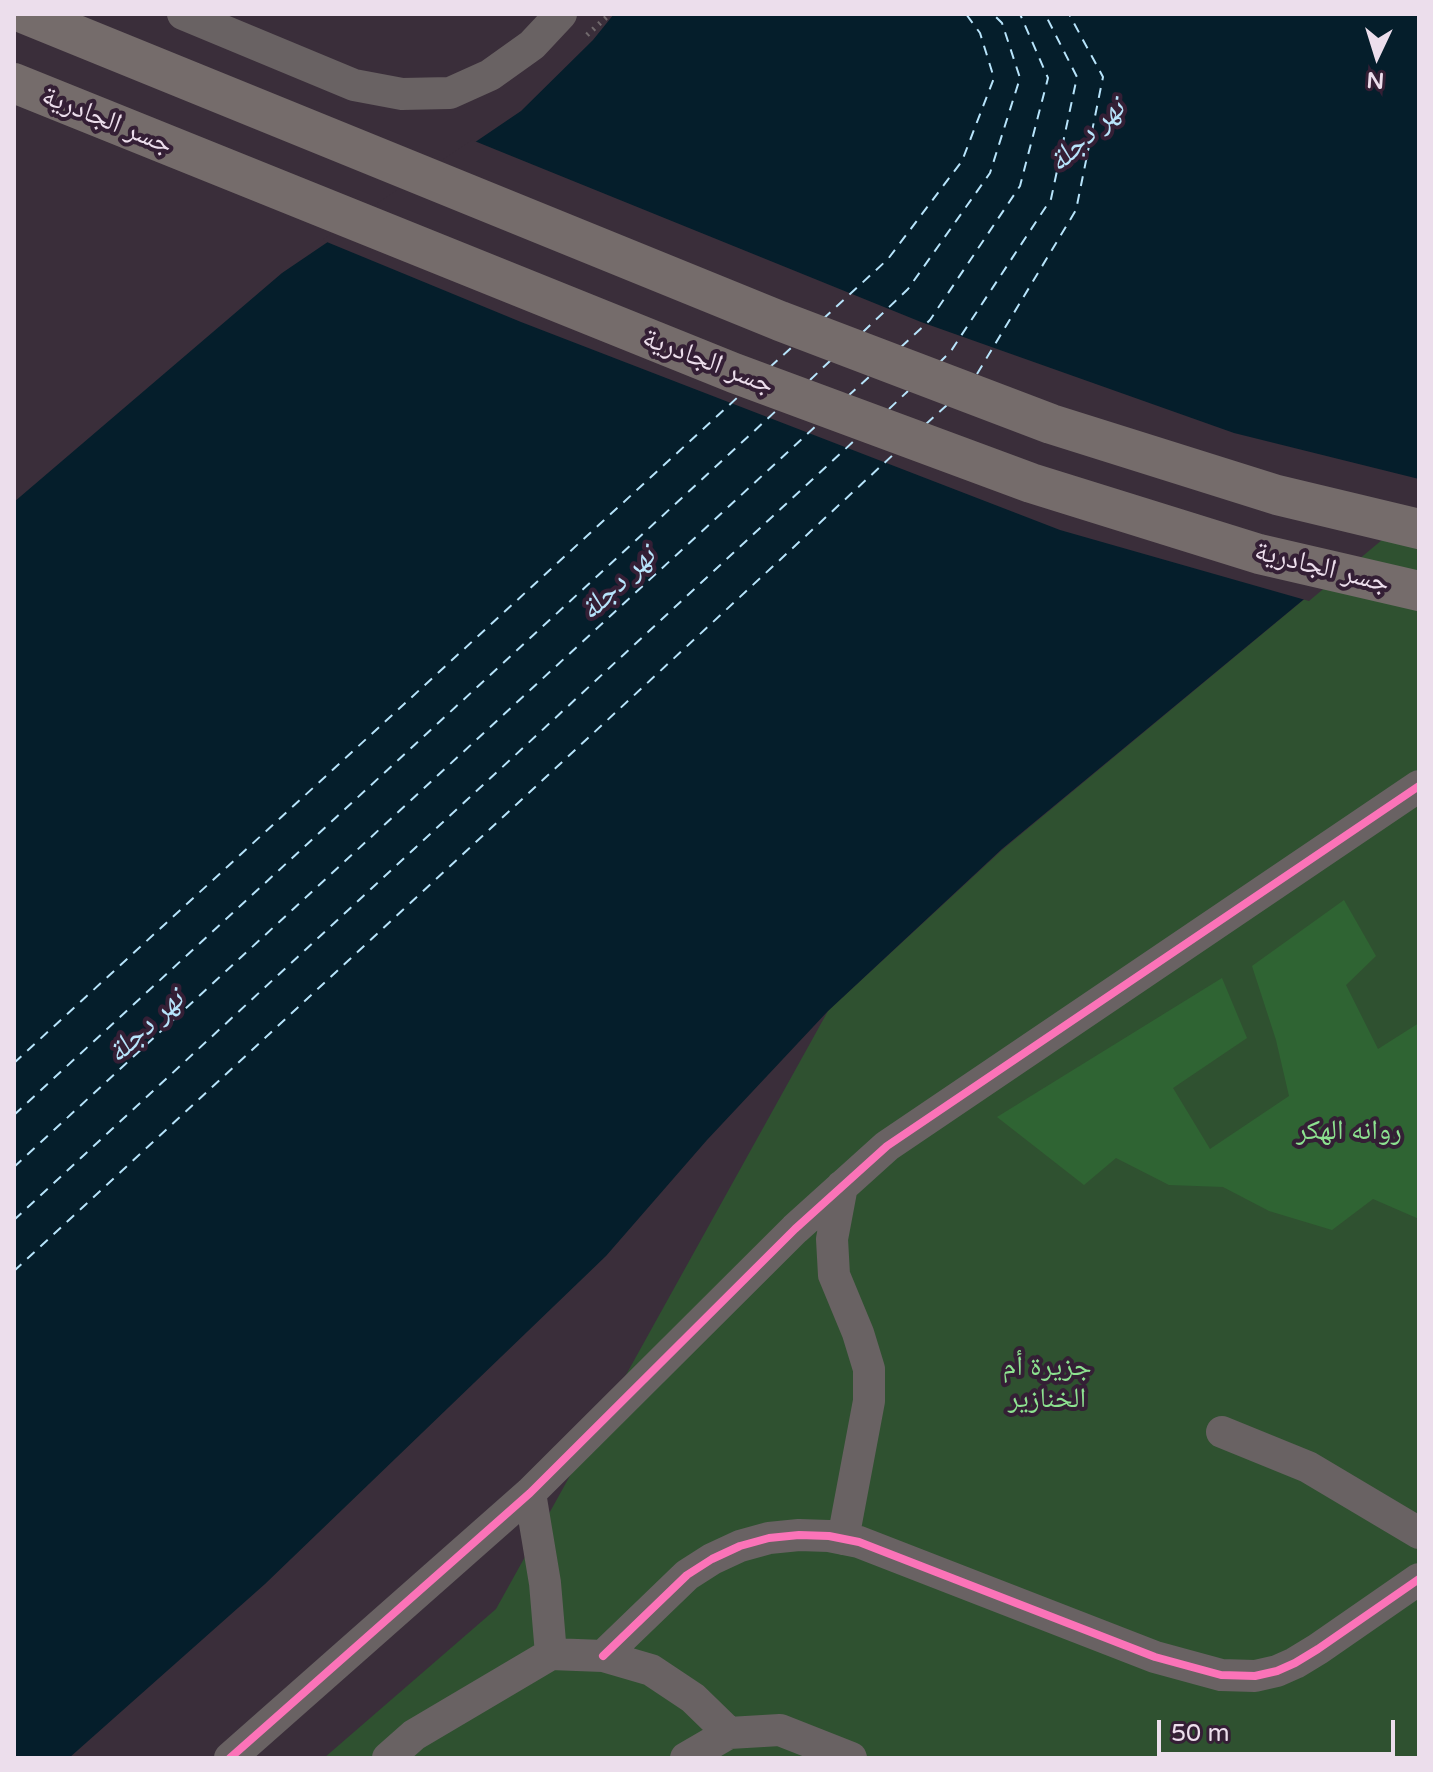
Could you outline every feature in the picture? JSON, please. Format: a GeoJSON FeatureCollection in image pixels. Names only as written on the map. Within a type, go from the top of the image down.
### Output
{"type":"FeatureCollection","features":[{"type":"Feature","properties":{"kind":"main road"},"geometry":{"type":"LineString","coordinates":[[25,14],[780,321],[1051,424],[1277,495],[1419,529]]}},
{"type":"Feature","properties":{"kind":"main road","name":"جسر الجادرية"},"geometry":{"type":"LineString","coordinates":[[14,83],[719,367],[1031,483],[1259,554],[1419,591]]}},
{"type":"Feature","properties":{"kind":"street"},"geometry":{"type":"LineString","coordinates":[[183,14],[354,85],[402,94],[450,93],[490,75],[532,45],[561,14]]}},
{"type":"Feature","properties":{"kind":"street"},"geometry":{"type":"LineString","coordinates":[[230,1758],[530,1493],[795,1229],[887,1146],[1419,786]]}},
{"type":"Feature","properties":{"kind":"street"},"geometry":{"type":"LineString","coordinates":[[842,1186],[832,1239],[834,1275],[869,1369],[869,1401],[843,1539]]}},
{"type":"Feature","properties":{"kind":"street"},"geometry":{"type":"LineString","coordinates":[[1222,1432],[1308,1467],[1419,1533]]}},
{"type":"Feature","properties":{"kind":"street"},"geometry":{"type":"LineString","coordinates":[[530,1493],[545,1583],[551,1654]]}},
{"type":"Feature","properties":{"kind":"street"},"geometry":{"type":"LineString","coordinates":[[603,1656],[687,1575],[712,1559],[740,1546],[769,1538],[799,1535],[843,1539],[887,1552],[1155,1657],[1221,1675],[1255,1676],[1295,1663],[1419,1579]]}},
{"type":"Feature","properties":{"kind":"street"},"geometry":{"type":"LineString","coordinates":[[388,1758],[414,1735],[551,1654],[603,1656],[651,1670],[693,1698],[729,1733]]}},
{"type":"Feature","properties":{"kind":"street"},"geometry":{"type":"LineString","coordinates":[[686,1758],[729,1733],[780,1730],[851,1758]]}},
{"type":"Feature","properties":{"kind":"green space","name":"جزيرة أم الخنازير"},"geometry":{"type":"Polygon","coordinates":[[[1419,504],[1419,1758],[324,1758],[496,1609],[828,1011],[1002,850],[1419,504]]]}},
{"type":"Feature","properties":{"kind":"green space","name":"روانه الهكر"},"geometry":{"type":"Polygon","coordinates":[[[1344,900],[1376,956],[1346,985],[1378,1049],[1419,1023],[1419,1219],[1373,1199],[1332,1230],[1269,1211],[1223,1187],[1169,1185],[1116,1158],[1084,1185],[997,1117],[1222,978],[1247,1038],[1173,1088],[1210,1149],[1289,1096],[1276,1040],[1252,966],[1344,900]]]}},
{"type":"Feature","properties":{"kind":"water","name":"نهر دجلة"},"geometry":{"type":"Polygon","coordinates":[[[614,14],[1419,14],[1419,504],[1002,849],[828,1011],[707,1140],[606,1256],[265,1584],[69,1758],[14,1758],[14,502],[282,273],[521,111],[593,40],[614,14]]]}},
{"type":"Feature","properties":{"kind":"pier"},"geometry":{"type":"Polygon","coordinates":[[[472,140],[921,322],[1234,433],[1419,479],[1419,509],[1309,601],[1060,530],[521,322],[322,240],[472,140]]]}},
{"type":"Feature","properties":{"kind":"ferry route"},"geometry":{"type":"LineString","coordinates":[[823,319],[888,259],[962,161],[994,78],[980,33],[966,14]]}},
{"type":"Feature","properties":{"kind":"ferry route"},"geometry":{"type":"LineString","coordinates":[[863,332],[908,289],[990,173],[1020,78],[1002,23],[993,14]]}},
{"type":"Feature","properties":{"kind":"ferry route"},"geometry":{"type":"LineString","coordinates":[[901,347],[930,320],[1020,186],[1048,78],[1020,14]]}},
{"type":"Feature","properties":{"kind":"ferry route"},"geometry":{"type":"LineString","coordinates":[[939,363],[951,351],[1051,199],[1077,77],[1045,14]]}},
{"type":"Feature","properties":{"kind":"ferry route"},"geometry":{"type":"LineString","coordinates":[[977,374],[1076,210],[1103,77],[1069,14]]}},
{"type":"Feature","properties":{"kind":"ferry route"},"geometry":{"type":"LineString","coordinates":[[770,367],[792,347]]}},
{"type":"Feature","properties":{"kind":"ferry route"},"geometry":{"type":"LineString","coordinates":[[810,380],[831,360]]}},
{"type":"Feature","properties":{"kind":"ferry route"},"geometry":{"type":"LineString","coordinates":[[848,396],[870,376]]}},
{"type":"Feature","properties":{"kind":"ferry route"},"geometry":{"type":"LineString","coordinates":[[889,409],[908,391]]}},
{"type":"Feature","properties":{"kind":"ferry route"},"geometry":{"type":"LineString","coordinates":[[14,1063],[739,396]]}},
{"type":"Feature","properties":{"kind":"ferry route"},"geometry":{"type":"LineString","coordinates":[[926,424],[948,404]]}},
{"type":"Feature","properties":{"kind":"ferry route"},"geometry":{"type":"LineString","coordinates":[[14,1115],[778,409]]}},
{"type":"Feature","properties":{"kind":"ferry route"},"geometry":{"type":"LineString","coordinates":[[14,1167],[817,425]]}},
{"type":"Feature","properties":{"kind":"ferry route"},"geometry":{"type":"LineString","coordinates":[[14,1220],[855,440]]}},
{"type":"Feature","properties":{"kind":"ferry route"},"geometry":{"type":"LineString","coordinates":[[14,1271],[895,453]]}},
{"type":"Feature","properties":{"kind":"cycle path"},"geometry":{"type":"LineString","coordinates":[[230,1758],[530,1493],[795,1229],[887,1146],[1419,786]]}},
{"type":"Feature","properties":{"kind":"cycle path"},"geometry":{"type":"LineString","coordinates":[[603,1656],[687,1575],[712,1559],[740,1546],[769,1538],[799,1535],[829,1536],[859,1542],[1155,1657],[1221,1675],[1255,1676],[1295,1663],[1419,1579]]}}]}
